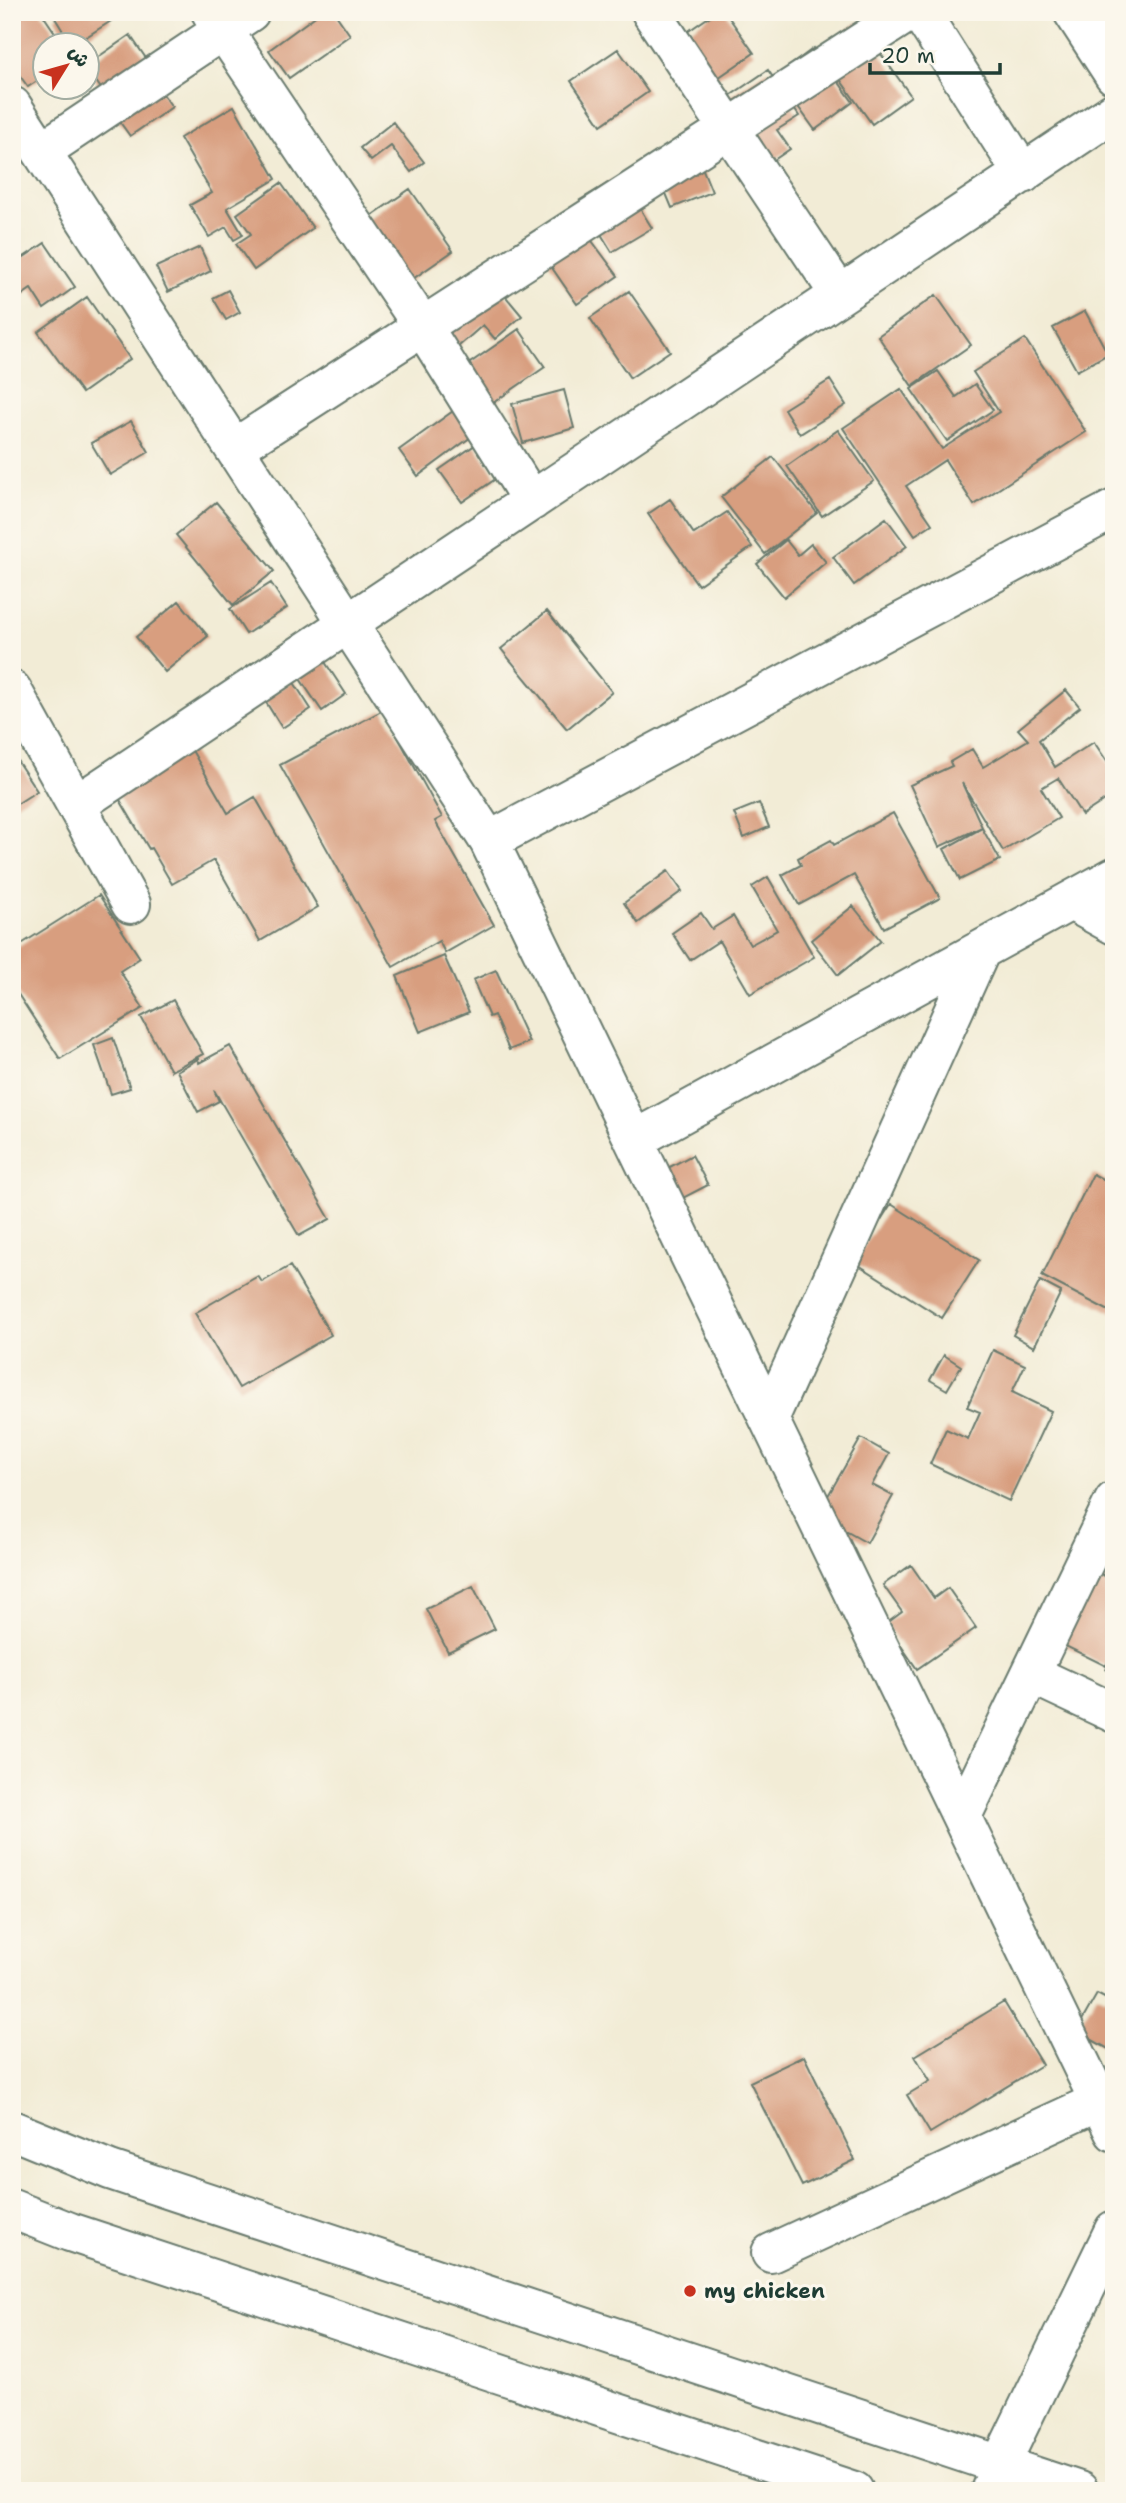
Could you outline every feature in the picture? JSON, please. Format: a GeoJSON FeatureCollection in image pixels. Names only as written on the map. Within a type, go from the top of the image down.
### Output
{"type":"FeatureCollection","features":[{"type":"Feature","properties":{"kind":"street"},"geometry":{"type":"LineString","coordinates":[[651,12],[840,295]]}},
{"type":"Feature","properties":{"kind":"street"},"geometry":{"type":"LineString","coordinates":[[235,448],[909,12]]}},
{"type":"Feature","properties":{"kind":"street"},"geometry":{"type":"LineString","coordinates":[[920,12],[1023,173]]}},
{"type":"Feature","properties":{"kind":"street"},"geometry":{"type":"LineString","coordinates":[[1073,12],[1114,75]]}},
{"type":"Feature","properties":{"kind":"street"},"geometry":{"type":"LineString","coordinates":[[42,151],[228,18],[532,501]]}},
{"type":"Feature","properties":{"kind":"street"},"geometry":{"type":"LineString","coordinates":[[12,106],[489,841],[1107,2116],[771,2253]]}},
{"type":"Feature","properties":{"kind":"street"},"geometry":{"type":"LineString","coordinates":[[76,804],[1114,113]]}},
{"type":"Feature","properties":{"kind":"street"},"geometry":{"type":"LineString","coordinates":[[489,841],[1114,509]]}},
{"type":"Feature","properties":{"kind":"street"},"geometry":{"type":"LineString","coordinates":[[12,690],[131,904]]}},
{"type":"Feature","properties":{"kind":"street"},"geometry":{"type":"LineString","coordinates":[[634,1140],[1114,877]]}},
{"type":"Feature","properties":{"kind":"street"},"geometry":{"type":"LineString","coordinates":[[1071,901],[1114,925]]}},
{"type":"Feature","properties":{"kind":"street"},"geometry":{"type":"LineString","coordinates":[[769,1419],[981,950]]}},
{"type":"Feature","properties":{"kind":"street"},"geometry":{"type":"LineString","coordinates":[[962,1816],[1114,1501]]}},
{"type":"Feature","properties":{"kind":"street"},"geometry":{"type":"LineString","coordinates":[[1031,1674],[1114,1713]]}},
{"type":"Feature","properties":{"kind":"street"},"geometry":{"type":"LineString","coordinates":[[12,2130],[110,2170],[995,2478],[1079,2491]]}},
{"type":"Feature","properties":{"kind":"street"},"geometry":{"type":"LineString","coordinates":[[12,2209],[70,2232],[854,2491]]}},
{"type":"Feature","properties":{"kind":"street"},"geometry":{"type":"LineString","coordinates":[[995,2478],[1114,2230]]}},
{"type":"Feature","properties":{"kind":"building"},"geometry":{"type":"Polygon","coordinates":[[[12,12],[41,12],[55,32],[32,32],[32,84],[28,87],[12,65],[12,12]]]}},
{"type":"Feature","properties":{"kind":"building"},"geometry":{"type":"Polygon","coordinates":[[[64,12],[105,12],[111,21],[94,32],[64,32],[55,18],[64,12]]]}},
{"type":"Feature","properties":{"kind":"building"},"geometry":{"type":"Polygon","coordinates":[[[321,12],[334,12],[350,35],[289,78],[269,50],[321,12]]]}},
{"type":"Feature","properties":{"kind":"building"},"geometry":{"type":"Polygon","coordinates":[[[716,12],[725,12],[754,53],[709,84],[677,39],[716,12]]]}},
{"type":"Feature","properties":{"kind":"building"},"geometry":{"type":"Polygon","coordinates":[[[858,22],[911,96],[872,124],[819,50],[858,22]]]}},
{"type":"Feature","properties":{"kind":"building"},"geometry":{"type":"Polygon","coordinates":[[[130,35],[154,70],[110,102],[102,90],[102,54],[130,35]]]}},
{"type":"Feature","properties":{"kind":"building"},"geometry":{"type":"Polygon","coordinates":[[[814,48],[853,102],[815,130],[776,76],[814,48]]]}},
{"type":"Feature","properties":{"kind":"building"},"geometry":{"type":"Polygon","coordinates":[[[618,49],[648,92],[601,125],[571,81],[618,49]]]}},
{"type":"Feature","properties":{"kind":"building"},"geometry":{"type":"Polygon","coordinates":[[[768,70],[799,116],[777,130],[790,149],[765,166],[721,102],[768,70]]]}},
{"type":"Feature","properties":{"kind":"building"},"geometry":{"type":"Polygon","coordinates":[[[154,81],[172,107],[130,136],[112,111],[154,81]]]}},
{"type":"Feature","properties":{"kind":"building"},"geometry":{"type":"Polygon","coordinates":[[[234,106],[276,179],[227,208],[243,235],[234,240],[226,227],[209,237],[190,205],[212,193],[180,138],[234,106]]]}},
{"type":"Feature","properties":{"kind":"building"},"geometry":{"type":"Polygon","coordinates":[[[393,122],[424,162],[411,172],[391,146],[371,161],[360,148],[393,122]]]}},
{"type":"Feature","properties":{"kind":"building"},"geometry":{"type":"Polygon","coordinates":[[[693,145],[712,192],[672,208],[653,162],[693,145]]]}},
{"type":"Feature","properties":{"kind":"building"},"geometry":{"type":"Polygon","coordinates":[[[620,176],[652,228],[612,252],[580,200],[620,176]]]}},
{"type":"Feature","properties":{"kind":"building"},"geometry":{"type":"Polygon","coordinates":[[[281,183],[313,228],[254,270],[236,244],[251,234],[237,214],[281,183]]]}},
{"type":"Feature","properties":{"kind":"building"},"geometry":{"type":"Polygon","coordinates":[[[410,189],[453,251],[404,285],[361,223],[410,189]]]}},
{"type":"Feature","properties":{"kind":"building"},"geometry":{"type":"Polygon","coordinates":[[[578,222],[618,276],[577,304],[539,249],[578,222]]]}},
{"type":"Feature","properties":{"kind":"building"},"geometry":{"type":"Polygon","coordinates":[[[45,243],[75,287],[44,309],[31,289],[12,302],[12,265],[45,243]]]}},
{"type":"Feature","properties":{"kind":"building"},"geometry":{"type":"Polygon","coordinates":[[[200,247],[211,271],[168,292],[156,267],[200,247]]]}},
{"type":"Feature","properties":{"kind":"building"},"geometry":{"type":"Polygon","coordinates":[[[482,268],[522,316],[495,339],[483,325],[451,353],[424,320],[482,268]]]}},
{"type":"Feature","properties":{"kind":"building"},"geometry":{"type":"Polygon","coordinates":[[[228,290],[240,312],[226,320],[213,298],[228,290]]]}},
{"type":"Feature","properties":{"kind":"building"},"geometry":{"type":"Polygon","coordinates":[[[629,291],[670,351],[630,378],[590,318],[629,291]]]}},
{"type":"Feature","properties":{"kind":"building"},"geometry":{"type":"Polygon","coordinates":[[[936,295],[971,345],[912,386],[878,336],[936,295]]]}},
{"type":"Feature","properties":{"kind":"building"},"geometry":{"type":"Polygon","coordinates":[[[87,297],[130,359],[82,393],[38,332],[87,297]]]}},
{"type":"Feature","properties":{"kind":"building"},"geometry":{"type":"Polygon","coordinates":[[[1085,311],[1108,354],[1077,371],[1053,328],[1085,311]]]}},
{"type":"Feature","properties":{"kind":"building"},"geometry":{"type":"Polygon","coordinates":[[[519,329],[545,367],[484,409],[457,372],[519,329]]]}},
{"type":"Feature","properties":{"kind":"building"},"geometry":{"type":"Polygon","coordinates":[[[1025,339],[1086,432],[974,505],[945,460],[906,486],[932,524],[915,535],[843,428],[901,389],[942,449],[999,412],[973,372],[1025,339]]]}},
{"type":"Feature","properties":{"kind":"building"},"geometry":{"type":"Polygon","coordinates":[[[938,371],[956,397],[975,384],[993,410],[947,441],[911,389],[938,371]]]}},
{"type":"Feature","properties":{"kind":"building"},"geometry":{"type":"Polygon","coordinates":[[[830,380],[846,405],[800,434],[784,409],[830,380]]]}},
{"type":"Feature","properties":{"kind":"building"},"geometry":{"type":"Polygon","coordinates":[[[564,390],[574,428],[523,443],[512,404],[564,390]]]}},
{"type":"Feature","properties":{"kind":"building"},"geometry":{"type":"Polygon","coordinates":[[[456,409],[475,434],[418,476],[399,450],[456,409]]]}},
{"type":"Feature","properties":{"kind":"building"},"geometry":{"type":"Polygon","coordinates":[[[131,421],[149,452],[110,475],[91,443],[131,421]]]}},
{"type":"Feature","properties":{"kind":"building"},"geometry":{"type":"Polygon","coordinates":[[[838,430],[874,481],[822,516],[787,466],[838,430]]]}},
{"type":"Feature","properties":{"kind":"building"},"geometry":{"type":"Polygon","coordinates":[[[475,445],[497,478],[462,502],[439,470],[475,445]]]}},
{"type":"Feature","properties":{"kind":"building"},"geometry":{"type":"Polygon","coordinates":[[[773,457],[817,513],[765,554],[721,497],[773,457]]]}},
{"type":"Feature","properties":{"kind":"building"},"geometry":{"type":"Polygon","coordinates":[[[670,499],[694,534],[727,512],[752,547],[698,585],[648,514],[670,499]]]}},
{"type":"Feature","properties":{"kind":"building"},"geometry":{"type":"Polygon","coordinates":[[[216,502],[274,571],[233,605],[176,535],[216,502]]]}},
{"type":"Feature","properties":{"kind":"building"},"geometry":{"type":"Polygon","coordinates":[[[886,518],[907,546],[854,585],[833,557],[886,518]]]}},
{"type":"Feature","properties":{"kind":"building"},"geometry":{"type":"Polygon","coordinates":[[[786,540],[798,555],[811,544],[826,562],[784,597],[757,564],[786,540]]]}},
{"type":"Feature","properties":{"kind":"building"},"geometry":{"type":"Polygon","coordinates":[[[271,583],[287,608],[246,634],[230,609],[271,583]]]}},
{"type":"Feature","properties":{"kind":"building"},"geometry":{"type":"Polygon","coordinates":[[[179,601],[208,636],[165,672],[136,637],[179,601]]]}},
{"type":"Feature","properties":{"kind":"building"},"geometry":{"type":"Polygon","coordinates":[[[547,611],[612,692],[567,729],[501,649],[547,611]]]}},
{"type":"Feature","properties":{"kind":"building"},"geometry":{"type":"Polygon","coordinates":[[[321,656],[346,694],[322,711],[296,673],[321,656]]]}},
{"type":"Feature","properties":{"kind":"building"},"geometry":{"type":"Polygon","coordinates":[[[293,681],[311,709],[282,728],[264,699],[293,681]]]}},
{"type":"Feature","properties":{"kind":"building"},"geometry":{"type":"Polygon","coordinates":[[[1066,690],[1080,707],[1039,740],[1055,767],[1094,742],[1114,772],[1114,794],[1082,815],[1058,778],[1041,788],[1059,818],[1003,851],[962,783],[982,827],[939,847],[910,785],[952,766],[950,762],[972,749],[983,767],[1028,740],[1018,729],[1066,690]]]}},
{"type":"Feature","properties":{"kind":"building"},"geometry":{"type":"Polygon","coordinates":[[[383,710],[442,817],[435,821],[494,925],[445,953],[439,941],[393,967],[280,765],[383,710]]]}},
{"type":"Feature","properties":{"kind":"building"},"geometry":{"type":"Polygon","coordinates":[[[186,740],[228,813],[255,797],[318,907],[260,941],[214,860],[172,884],[110,783],[186,740]]]}},
{"type":"Feature","properties":{"kind":"building"},"geometry":{"type":"Polygon","coordinates":[[[12,753],[37,791],[12,807],[12,753]]]}},
{"type":"Feature","properties":{"kind":"building"},"geometry":{"type":"Polygon","coordinates":[[[759,803],[769,827],[744,838],[734,813],[759,803]]]}},
{"type":"Feature","properties":{"kind":"building"},"geometry":{"type":"Polygon","coordinates":[[[893,813],[940,898],[884,928],[854,875],[799,905],[782,875],[801,865],[798,858],[831,840],[834,845],[893,813]]]}},
{"type":"Feature","properties":{"kind":"building"},"geometry":{"type":"Polygon","coordinates":[[[982,828],[1000,860],[960,880],[944,849],[982,828]]]}},
{"type":"Feature","properties":{"kind":"building"},"geometry":{"type":"Polygon","coordinates":[[[668,871],[682,891],[638,923],[624,903],[668,871]]]}},
{"type":"Feature","properties":{"kind":"building"},"geometry":{"type":"Polygon","coordinates":[[[768,877],[814,957],[750,994],[719,941],[690,960],[672,933],[701,913],[712,929],[733,916],[750,945],[777,930],[752,887],[768,877]]]}},
{"type":"Feature","properties":{"kind":"building"},"geometry":{"type":"Polygon","coordinates":[[[99,895],[140,958],[120,971],[143,1008],[60,1059],[12,985],[12,950],[99,895]]]}},
{"type":"Feature","properties":{"kind":"building"},"geometry":{"type":"Polygon","coordinates":[[[853,906],[881,941],[838,975],[811,940],[853,906]]]}},
{"type":"Feature","properties":{"kind":"building"},"geometry":{"type":"Polygon","coordinates":[[[444,956],[469,1012],[420,1032],[397,976],[444,956]]]}},
{"type":"Feature","properties":{"kind":"building"},"geometry":{"type":"Polygon","coordinates":[[[496,970],[529,1042],[509,1050],[494,1015],[489,1017],[473,980],[496,970]]]}},
{"type":"Feature","properties":{"kind":"building"},"geometry":{"type":"Polygon","coordinates":[[[173,1000],[203,1054],[171,1071],[141,1017],[173,1000]]]}},
{"type":"Feature","properties":{"kind":"building"},"geometry":{"type":"Polygon","coordinates":[[[113,1038],[130,1088],[111,1094],[94,1045],[113,1038]]]}},
{"type":"Feature","properties":{"kind":"building"},"geometry":{"type":"Polygon","coordinates":[[[230,1046],[330,1219],[299,1236],[214,1090],[219,1101],[198,1112],[177,1071],[198,1059],[199,1063],[230,1046]]]}},
{"type":"Feature","properties":{"kind":"building"},"geometry":{"type":"Polygon","coordinates":[[[692,1155],[708,1185],[681,1199],[666,1169],[692,1155]]]}},
{"type":"Feature","properties":{"kind":"building"},"geometry":{"type":"Polygon","coordinates":[[[1093,1174],[1114,1185],[1113,1313],[1042,1276],[1093,1174]]]}},
{"type":"Feature","properties":{"kind":"building"},"geometry":{"type":"Polygon","coordinates":[[[891,1204],[979,1260],[942,1318],[854,1262],[891,1204]]]}},
{"type":"Feature","properties":{"kind":"building"},"geometry":{"type":"Polygon","coordinates":[[[290,1266],[331,1335],[239,1388],[195,1313],[258,1276],[262,1282],[290,1266]]]}},
{"type":"Feature","properties":{"kind":"building"},"geometry":{"type":"Polygon","coordinates":[[[1040,1281],[1061,1292],[1034,1347],[1013,1335],[1040,1281]]]}},
{"type":"Feature","properties":{"kind":"building"},"geometry":{"type":"Polygon","coordinates":[[[993,1350],[1025,1365],[1012,1392],[1051,1411],[1009,1501],[930,1464],[946,1429],[968,1439],[980,1412],[967,1407],[993,1350]]]}},
{"type":"Feature","properties":{"kind":"building"},"geometry":{"type":"Polygon","coordinates":[[[944,1355],[961,1366],[947,1390],[930,1380],[944,1355]]]}},
{"type":"Feature","properties":{"kind":"building"},"geometry":{"type":"Polygon","coordinates":[[[861,1438],[889,1454],[872,1485],[893,1496],[867,1543],[817,1515],[861,1438]]]}},
{"type":"Feature","properties":{"kind":"building"},"geometry":{"type":"Polygon","coordinates":[[[911,1565],[934,1598],[948,1588],[976,1628],[917,1669],[886,1624],[902,1612],[883,1585],[911,1565]]]}},
{"type":"Feature","properties":{"kind":"building"},"geometry":{"type":"Polygon","coordinates":[[[1096,1572],[1114,1580],[1114,1649],[1106,1666],[1041,1634],[1096,1572]]]}},
{"type":"Feature","properties":{"kind":"building"},"geometry":{"type":"Polygon","coordinates":[[[473,1586],[495,1629],[448,1652],[426,1609],[473,1586]]]}},
{"type":"Feature","properties":{"kind":"building"},"geometry":{"type":"Polygon","coordinates":[[[1114,1655],[1114,1675],[1106,1670],[1114,1655]]]}},
{"type":"Feature","properties":{"kind":"building"},"geometry":{"type":"Polygon","coordinates":[[[1097,1994],[1114,2003],[1114,2052],[1076,2031],[1097,1994]]]}},
{"type":"Feature","properties":{"kind":"building"},"geometry":{"type":"Polygon","coordinates":[[[1004,2002],[1042,2065],[930,2133],[907,2095],[930,2081],[915,2056],[1004,2002]]]}},
{"type":"Feature","properties":{"kind":"building"},"geometry":{"type":"Polygon","coordinates":[[[804,2056],[855,2160],[802,2186],[750,2082],[804,2056]]]}},
{"type":"Feature","properties":{"kind":"place","name":"my chicken"},"geometry":{"type":"Point","coordinates":[690,2291]}}]}
